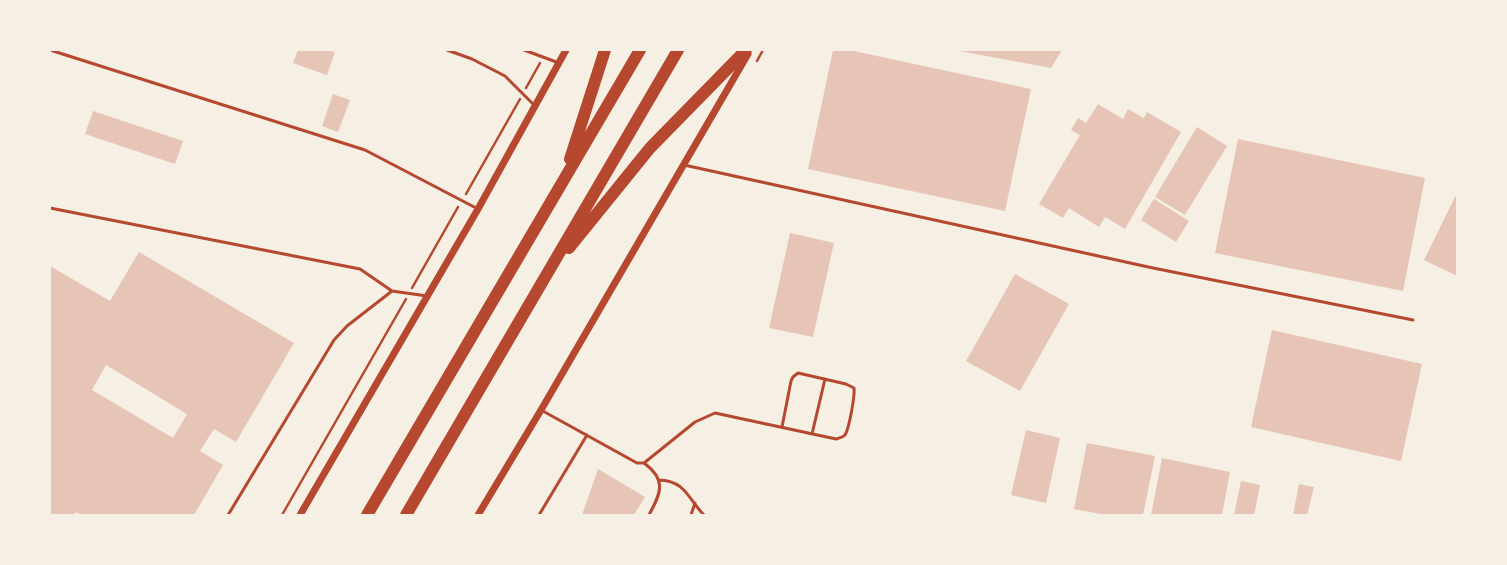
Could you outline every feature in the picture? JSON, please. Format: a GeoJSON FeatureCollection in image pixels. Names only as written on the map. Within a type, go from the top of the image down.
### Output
{"type":"FeatureCollection","features":[{"type":"Feature","properties":{"kind":"highway"},"geometry":{"type":"LineString","coordinates":[[561,185],[605,50]]}},
{"type":"Feature","properties":{"kind":"highway"},"geometry":{"type":"LineString","coordinates":[[367,515],[640,50]]}},
{"type":"Feature","properties":{"kind":"highway"},"geometry":{"type":"LineString","coordinates":[[406,515],[678,50]]}},
{"type":"Feature","properties":{"kind":"highway"},"geometry":{"type":"LineString","coordinates":[[548,273],[650,148],[746,50]]}},
{"type":"Feature","properties":{"kind":"highway"},"geometry":{"type":"LineString","coordinates":[[357,515],[382,488]]}},
{"type":"Feature","properties":{"kind":"street"},"geometry":{"type":"LineString","coordinates":[[300,515],[429,296],[566,50]]}},
{"type":"Feature","properties":{"kind":"street"},"geometry":{"type":"LineString","coordinates":[[478,515],[541,410],[750,50]]}},
{"type":"Feature","properties":{"kind":"lane"},"geometry":{"type":"LineString","coordinates":[[50,50],[365,150],[478,209]]}},
{"type":"Feature","properties":{"kind":"lane"},"geometry":{"type":"LineString","coordinates":[[447,50],[505,76],[535,106]]}},
{"type":"Feature","properties":{"kind":"lane"},"geometry":{"type":"LineString","coordinates":[[524,50],[559,63]]}},
{"type":"Feature","properties":{"kind":"lane"},"geometry":{"type":"LineString","coordinates":[[684,165],[1153,268],[1413,320]]}},
{"type":"Feature","properties":{"kind":"lane"},"geometry":{"type":"LineString","coordinates":[[50,208],[360,269],[392,291],[429,296]]}},
{"type":"Feature","properties":{"kind":"lane"},"geometry":{"type":"LineString","coordinates":[[228,515],[334,340],[347,326],[392,291]]}},
{"type":"Feature","properties":{"kind":"lane"},"geometry":{"type":"LineString","coordinates":[[644,463],[695,422],[715,413],[836,439],[841,438],[845,434],[848,424],[855,394],[854,388],[846,384],[798,373],[791,381],[782,427]]}},
{"type":"Feature","properties":{"kind":"lane"},"geometry":{"type":"LineString","coordinates":[[812,434],[825,379]]}},
{"type":"Feature","properties":{"kind":"lane"},"geometry":{"type":"LineString","coordinates":[[541,410],[637,463],[644,463],[654,470],[659,480],[660,491],[656,503],[649,515]]}},
{"type":"Feature","properties":{"kind":"lane"},"geometry":{"type":"LineString","coordinates":[[539,515],[587,435]]}},
{"type":"Feature","properties":{"kind":"lane"},"geometry":{"type":"LineString","coordinates":[[659,480],[669,480],[677,484],[704,515]]}},
{"type":"Feature","properties":{"kind":"lane"},"geometry":{"type":"LineString","coordinates":[[691,515],[695,503]]}},
{"type":"Feature","properties":{"kind":"path"},"geometry":{"type":"LineString","coordinates":[[282,515],[543,57]]}},
{"type":"Feature","properties":{"kind":"building"},"geometry":{"type":"Polygon","coordinates":[[[298,50],[327,50],[335,52],[327,75],[293,63],[298,50]]]}},
{"type":"Feature","properties":{"kind":"building"},"geometry":{"type":"Polygon","coordinates":[[[833,50],[849,50],[1031,89],[1005,211],[808,169],[833,50]]]}},
{"type":"Feature","properties":{"kind":"building"},"geometry":{"type":"Polygon","coordinates":[[[954,50],[1062,50],[1051,68],[954,50]]]}},
{"type":"Feature","properties":{"kind":"building"},"geometry":{"type":"Polygon","coordinates":[[[333,94],[350,100],[338,132],[322,126],[333,94]]]}},
{"type":"Feature","properties":{"kind":"building"},"geometry":{"type":"Polygon","coordinates":[[[1098,104],[1123,119],[1128,109],[1144,118],[1147,112],[1181,132],[1125,229],[1105,217],[1099,227],[1069,208],[1063,218],[1039,204],[1080,135],[1071,130],[1078,118],[1086,123],[1098,104]]]}},
{"type":"Feature","properties":{"kind":"building"},"geometry":{"type":"Polygon","coordinates":[[[93,111],[183,141],[175,164],[85,134],[93,111]]]}},
{"type":"Feature","properties":{"kind":"building"},"geometry":{"type":"Polygon","coordinates":[[[1197,127],[1227,146],[1185,215],[1155,197],[1197,127]]]}},
{"type":"Feature","properties":{"kind":"building"},"geometry":{"type":"Polygon","coordinates":[[[1238,139],[1425,178],[1403,291],[1215,253],[1238,139]]]}},
{"type":"Feature","properties":{"kind":"building"},"geometry":{"type":"Polygon","coordinates":[[[1457,193],[1457,276],[1424,260],[1457,193]]]}},
{"type":"Feature","properties":{"kind":"building"},"geometry":{"type":"Polygon","coordinates":[[[1154,199],[1189,221],[1176,242],[1141,220],[1154,199]]]}},
{"type":"Feature","properties":{"kind":"building"},"geometry":{"type":"Polygon","coordinates":[[[790,233],[834,243],[813,337],[769,328],[790,233]]]}},
{"type":"Feature","properties":{"kind":"building"},"geometry":{"type":"Polygon","coordinates":[[[139,252],[294,343],[236,442],[214,429],[200,451],[223,465],[194,515],[81,515],[76,512],[74,515],[50,515],[50,334],[52,331],[50,330],[50,266],[110,301],[139,252]],[[106,365],[92,390],[173,438],[187,414],[106,365]]]}},
{"type":"Feature","properties":{"kind":"building"},"geometry":{"type":"Polygon","coordinates":[[[1015,274],[1069,304],[1020,391],[966,361],[1015,274]]]}},
{"type":"Feature","properties":{"kind":"building"},"geometry":{"type":"Polygon","coordinates":[[[1272,330],[1422,364],[1401,461],[1251,427],[1272,330]]]}},
{"type":"Feature","properties":{"kind":"building"},"geometry":{"type":"Polygon","coordinates":[[[1026,430],[1060,438],[1046,503],[1011,495],[1026,430]]]}},
{"type":"Feature","properties":{"kind":"building"},"geometry":{"type":"Polygon","coordinates":[[[1087,443],[1155,456],[1143,515],[1105,515],[1074,509],[1087,443]]]}},
{"type":"Feature","properties":{"kind":"building"},"geometry":{"type":"Polygon","coordinates":[[[1162,458],[1230,472],[1222,515],[1151,515],[1162,458]]]}},
{"type":"Feature","properties":{"kind":"building"},"geometry":{"type":"Polygon","coordinates":[[[598,469],[645,497],[634,515],[582,515],[598,469]]]}},
{"type":"Feature","properties":{"kind":"building"},"geometry":{"type":"Polygon","coordinates":[[[1241,481],[1260,485],[1254,515],[1234,515],[1241,481]]]}},
{"type":"Feature","properties":{"kind":"building"},"geometry":{"type":"Polygon","coordinates":[[[1299,484],[1314,487],[1307,515],[1293,515],[1299,484]]]}}]}
